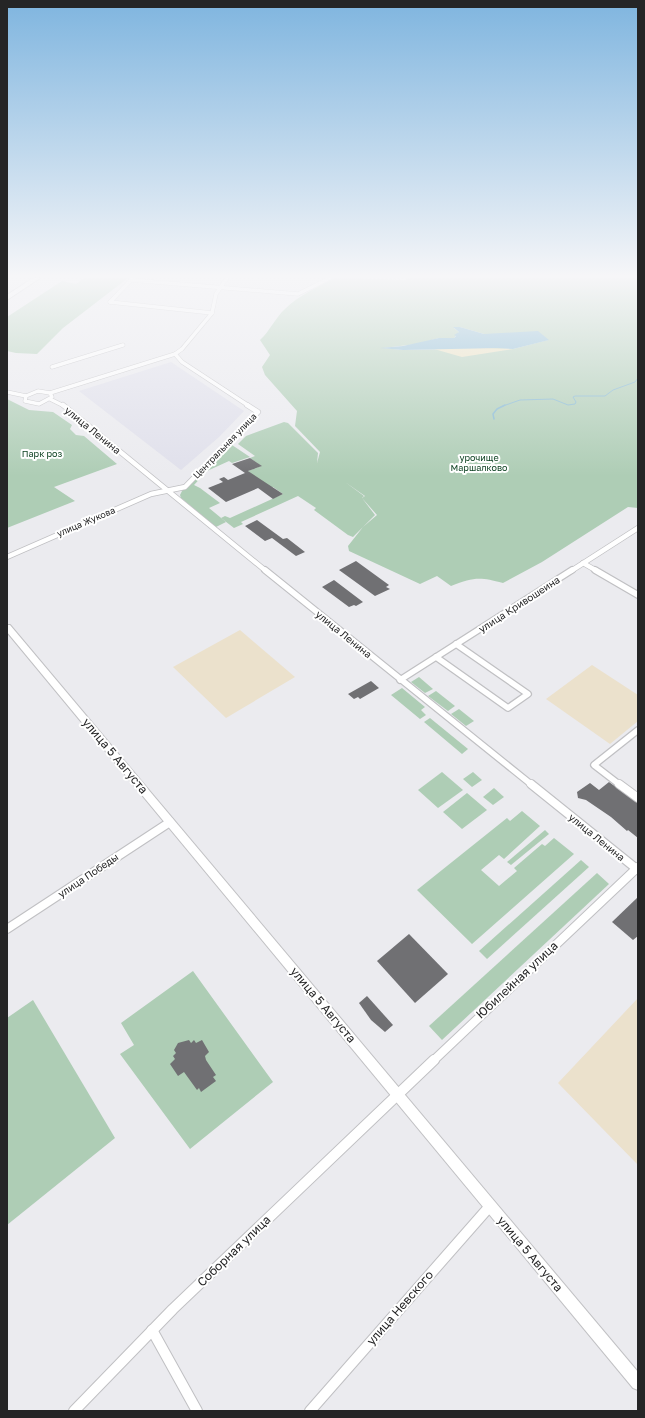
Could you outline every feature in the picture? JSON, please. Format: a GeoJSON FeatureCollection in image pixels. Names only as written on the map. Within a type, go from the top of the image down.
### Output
{"type":"FeatureCollection","features":[{"type":"Feature","properties":{"kind":"street"},"geometry":{"type":"LineString","coordinates":[[26,396],[25,401],[32,404],[42,403],[50,396],[175,354],[186,344]]}},
{"type":"Feature","properties":{"kind":"street"},"geometry":{"type":"LineString","coordinates":[[52,367],[123,345]]}},
{"type":"Feature","properties":{"kind":"street","name":"Центральная улица"},"geometry":{"type":"LineString","coordinates":[[166,490],[185,487],[258,412],[182,362],[175,354]]}},
{"type":"Feature","properties":{"kind":"street"},"geometry":{"type":"LineString","coordinates":[[7,392],[26,396],[38,391],[50,396]]}},
{"type":"Feature","properties":{"kind":"street","name":"улица Ленина"},"geometry":{"type":"LineString","coordinates":[[50,396],[63,405],[400,680],[637,868]]}},
{"type":"Feature","properties":{"kind":"street","name":"улица Жукова"},"geometry":{"type":"LineString","coordinates":[[7,557],[151,494],[166,490]]}},
{"type":"Feature","properties":{"kind":"street","name":"улица Кривошеина"},"geometry":{"type":"LineString","coordinates":[[400,680],[638,528]]}},
{"type":"Feature","properties":{"kind":"street"},"geometry":{"type":"LineString","coordinates":[[583,563],[638,595]]}},
{"type":"Feature","properties":{"kind":"street","name":"улица 5 Августа"},"geometry":{"type":"LineString","coordinates":[[7,627],[638,1383]]}},
{"type":"Feature","properties":{"kind":"street"},"geometry":{"type":"LineString","coordinates":[[436,657],[508,708],[528,694],[456,644]]}},
{"type":"Feature","properties":{"kind":"street"},"geometry":{"type":"LineString","coordinates":[[638,730],[594,765],[638,798]]}},
{"type":"Feature","properties":{"kind":"street","name":"улица Победы"},"geometry":{"type":"LineString","coordinates":[[7,929],[105,863],[170,822]]}},
{"type":"Feature","properties":{"kind":"street","name":"Юбилейная улица"},"geometry":{"type":"LineString","coordinates":[[397,1094],[637,868]]}},
{"type":"Feature","properties":{"kind":"street","name":"Соборная улица"},"geometry":{"type":"LineString","coordinates":[[74,1411],[101,1381],[152,1330],[397,1094]]}},
{"type":"Feature","properties":{"kind":"street","name":"улица Невского"},"geometry":{"type":"LineString","coordinates":[[310,1411],[490,1206]]}},
{"type":"Feature","properties":{"kind":"street"},"geometry":{"type":"LineString","coordinates":[[152,1330],[197,1411]]}},
{"type":"Feature","properties":{"kind":"shaded area"},"geometry":{"type":"Polygon","coordinates":[[[171,362],[244,411],[219,437],[181,470],[79,391],[171,362]]]}},
{"type":"Feature","properties":{"kind":"shaded area"},"geometry":{"type":"Polygon","coordinates":[[[240,630],[295,677],[226,718],[173,667],[240,630]]]}},
{"type":"Feature","properties":{"kind":"shaded area"},"geometry":{"type":"Polygon","coordinates":[[[592,665],[638,695],[638,721],[610,744],[546,699],[592,665]]]}},
{"type":"Feature","properties":{"kind":"shaded area"},"geometry":{"type":"Polygon","coordinates":[[[638,998],[638,1165],[558,1083],[638,998]]]}},
{"type":"Feature","properties":{"kind":"green space"},"geometry":{"type":"Polygon","coordinates":[[[7,344],[47,344],[37,354],[7,351],[7,344]]]}},
{"type":"Feature","properties":{"kind":"green space","name":"урочище Маршалково"},"geometry":{"type":"Polygon","coordinates":[[[263,344],[416,344],[383,348],[403,350],[513,349],[532,344],[638,344],[638,508],[628,507],[542,562],[503,583],[477,579],[451,586],[437,576],[420,584],[349,551],[348,546],[363,527],[353,537],[348,535],[314,510],[316,508],[298,496],[241,522],[243,524],[234,528],[221,518],[225,516],[230,518],[283,494],[273,487],[267,489],[248,471],[261,466],[250,458],[255,456],[238,444],[246,436],[284,422],[288,423],[318,453],[317,463],[320,452],[295,426],[297,411],[265,375],[262,367],[270,355],[263,344]],[[362,498],[375,515],[363,527],[377,515],[362,498]]]}},
{"type":"Feature","properties":{"kind":"green space","name":"Парк роз"},"geometry":{"type":"Polygon","coordinates":[[[7,399],[29,410],[53,412],[72,425],[70,429],[76,435],[84,436],[117,464],[54,487],[75,501],[7,528],[7,399]]]}},
{"type":"Feature","properties":{"kind":"green space"},"geometry":{"type":"Polygon","coordinates":[[[229,443],[250,457],[232,463],[229,461],[207,471],[194,485],[220,503],[209,508],[226,522],[216,527],[181,498],[180,495],[183,489],[229,443]]]}},
{"type":"Feature","properties":{"kind":"green space"},"geometry":{"type":"Polygon","coordinates":[[[419,677],[433,689],[425,693],[411,682],[419,677]]]}},
{"type":"Feature","properties":{"kind":"green space"},"geometry":{"type":"Polygon","coordinates":[[[402,688],[425,707],[421,710],[426,715],[420,719],[391,695],[402,688]]]}},
{"type":"Feature","properties":{"kind":"green space"},"geometry":{"type":"Polygon","coordinates":[[[436,691],[455,706],[448,711],[428,696],[436,691]]]}},
{"type":"Feature","properties":{"kind":"green space"},"geometry":{"type":"Polygon","coordinates":[[[459,709],[474,721],[466,726],[451,714],[459,709]]]}},
{"type":"Feature","properties":{"kind":"green space"},"geometry":{"type":"Polygon","coordinates":[[[430,718],[468,749],[462,754],[424,722],[430,718]]]}},
{"type":"Feature","properties":{"kind":"green space"},"geometry":{"type":"Polygon","coordinates":[[[442,772],[463,790],[438,808],[418,790],[442,772]]]}},
{"type":"Feature","properties":{"kind":"green space"},"geometry":{"type":"Polygon","coordinates":[[[473,772],[482,780],[472,787],[463,779],[473,772]]]}},
{"type":"Feature","properties":{"kind":"green space"},"geometry":{"type":"Polygon","coordinates":[[[494,788],[504,797],[493,805],[483,797],[494,788]]]}},
{"type":"Feature","properties":{"kind":"green space"},"geometry":{"type":"Polygon","coordinates":[[[467,793],[487,810],[462,829],[443,812],[467,793]]]}},
{"type":"Feature","properties":{"kind":"green space"},"geometry":{"type":"Polygon","coordinates":[[[522,811],[540,826],[504,859],[499,855],[481,870],[499,886],[517,871],[514,868],[542,844],[545,846],[554,838],[574,854],[472,944],[417,890],[507,818],[510,821],[522,811]]]}},
{"type":"Feature","properties":{"kind":"green space"},"geometry":{"type":"Polygon","coordinates":[[[545,830],[549,834],[511,865],[507,862],[545,830]]]}},
{"type":"Feature","properties":{"kind":"green space"},"geometry":{"type":"Polygon","coordinates":[[[581,860],[589,867],[487,959],[479,951],[581,860]]]}},
{"type":"Feature","properties":{"kind":"green space"},"geometry":{"type":"Polygon","coordinates":[[[597,873],[609,884],[442,1040],[429,1026],[597,873]]]}},
{"type":"Feature","properties":{"kind":"green space"},"geometry":{"type":"Polygon","coordinates":[[[193,971],[273,1082],[190,1149],[120,1054],[134,1045],[121,1023],[193,971]]]}},
{"type":"Feature","properties":{"kind":"green space"},"geometry":{"type":"Polygon","coordinates":[[[33,1000],[115,1138],[7,1225],[7,1018],[33,1000]]]}},
{"type":"Feature","properties":{"kind":"sand"},"geometry":{"type":"Polygon","coordinates":[[[434,349],[513,349],[462,357],[434,349]]]}},
{"type":"Feature","properties":{"kind":"water"},"geometry":{"type":"Polygon","coordinates":[[[411,344],[532,344],[513,349],[403,350],[380,348],[411,344]]]}},
{"type":"Feature","properties":{"kind":"building"},"geometry":{"type":"Polygon","coordinates":[[[250,458],[262,466],[248,471],[283,494],[273,499],[258,488],[226,502],[208,488],[223,482],[219,479],[224,477],[228,480],[245,473],[232,464],[250,458]]]}},
{"type":"Feature","properties":{"kind":"building"},"geometry":{"type":"Polygon","coordinates":[[[257,520],[283,539],[287,538],[305,552],[296,556],[272,538],[265,541],[245,526],[257,520]]]}},
{"type":"Feature","properties":{"kind":"building"},"geometry":{"type":"Polygon","coordinates":[[[356,561],[389,585],[386,587],[390,589],[375,596],[339,570],[356,561]]]}},
{"type":"Feature","properties":{"kind":"building"},"geometry":{"type":"Polygon","coordinates":[[[334,580],[363,602],[356,606],[354,605],[349,607],[322,587],[334,580]]]}},
{"type":"Feature","properties":{"kind":"building"},"geometry":{"type":"Polygon","coordinates":[[[371,681],[379,688],[360,699],[358,697],[354,699],[348,694],[371,681]]]}},
{"type":"Feature","properties":{"kind":"building"},"geometry":{"type":"Polygon","coordinates":[[[609,782],[638,803],[638,838],[586,800],[578,798],[577,792],[590,783],[599,790],[609,782]]]}},
{"type":"Feature","properties":{"kind":"building"},"geometry":{"type":"Polygon","coordinates":[[[638,897],[638,936],[633,940],[612,922],[638,897]]]}},
{"type":"Feature","properties":{"kind":"building"},"geometry":{"type":"Polygon","coordinates":[[[409,934],[448,974],[415,1003],[377,961],[409,934]]]}},
{"type":"Feature","properties":{"kind":"building"},"geometry":{"type":"Polygon","coordinates":[[[367,996],[393,1025],[385,1032],[371,1020],[359,1003],[367,996]]]}},
{"type":"Feature","properties":{"kind":"building"},"geometry":{"type":"Polygon","coordinates":[[[189,1040],[191,1043],[194,1040],[196,1043],[202,1040],[209,1052],[205,1056],[206,1060],[216,1075],[213,1077],[216,1081],[201,1092],[199,1088],[197,1090],[184,1072],[178,1076],[170,1064],[175,1059],[173,1056],[176,1053],[174,1050],[178,1043],[189,1040]]]}},
{"type":"Feature","properties":{"kind":"waterway"},"geometry":{"type":"LineString","coordinates":[[503,406],[520,400],[553,399],[568,405],[575,404],[576,402],[573,397],[575,396],[605,396],[613,390],[635,382],[638,378]]}},
{"type":"Feature","properties":{"kind":"waterway"},"geometry":{"type":"LineString","coordinates":[[494,419],[493,414],[497,409],[503,406]]}}]}
